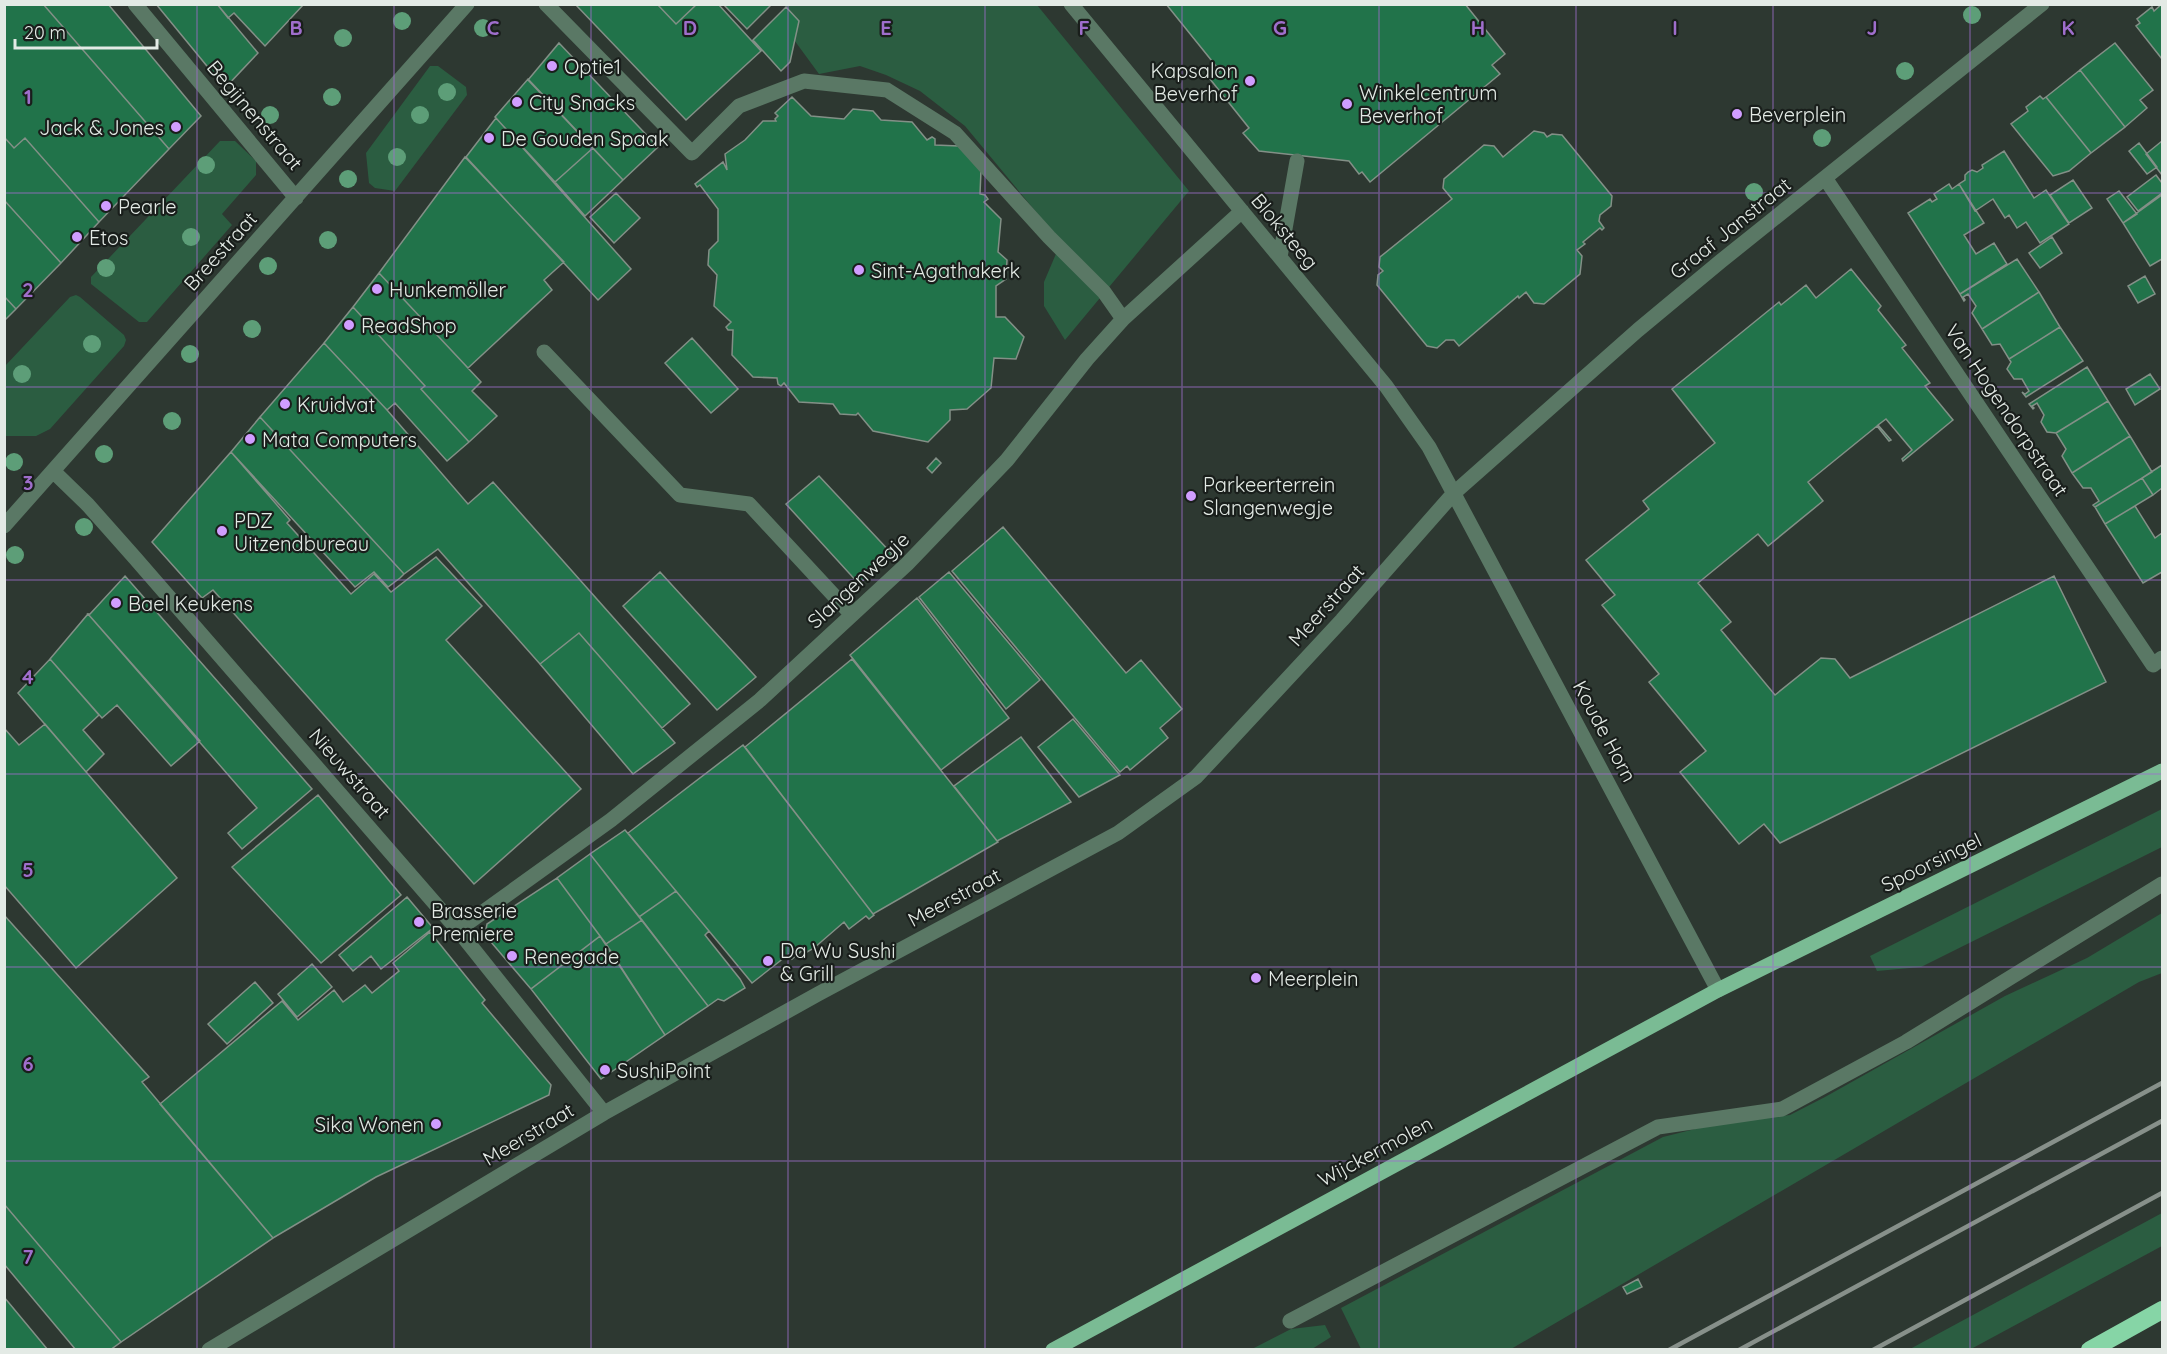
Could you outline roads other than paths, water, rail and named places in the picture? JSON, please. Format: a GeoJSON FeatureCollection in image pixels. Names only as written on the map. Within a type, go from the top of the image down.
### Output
{"type":"FeatureCollection","features":[{"type":"Feature","properties":{"kind":"highway"},"geometry":{"type":"LineString","coordinates":[[2090,1350],[2163,1310]]}},
{"type":"Feature","properties":{"kind":"main road","name":"Spoorsingel"},"geometry":{"type":"LineString","coordinates":[[1718,990],[2163,771]]}},
{"type":"Feature","properties":{"kind":"main road","name":"Wijckermolen"},"geometry":{"type":"LineString","coordinates":[[1053,1350],[1718,990]]}},
{"type":"Feature","properties":{"kind":"street","name":"Begijnenstraat"},"geometry":{"type":"LineString","coordinates":[[135,4],[296,198]]}},
{"type":"Feature","properties":{"kind":"street","name":"Breestraat"},"geometry":{"type":"LineString","coordinates":[[4,526],[467,4]]}},
{"type":"Feature","properties":{"kind":"street"},"geometry":{"type":"LineString","coordinates":[[546,4],[692,153],[739,106],[804,81],[887,90],[955,133],[1049,237],[1104,292],[1123,319]]}},
{"type":"Feature","properties":{"kind":"street","name":"Bloksteeg"},"geometry":{"type":"LineString","coordinates":[[1071,4],[1386,386],[1429,447],[1454,493]]}},
{"type":"Feature","properties":{"kind":"street","name":"Graaf Janstraat"},"geometry":{"type":"LineString","coordinates":[[1454,493],[1638,330],[2042,4]]}},
{"type":"Feature","properties":{"kind":"street"},"geometry":{"type":"LineString","coordinates":[[1280,257],[1297,161]]}},
{"type":"Feature","properties":{"kind":"street","name":"Van Hogendorpstraat"},"geometry":{"type":"LineString","coordinates":[[1825,178],[2158,661]]}},
{"type":"Feature","properties":{"kind":"street","name":"Slangenwegje"},"geometry":{"type":"LineString","coordinates":[[458,930],[611,820],[760,700],[908,564],[1007,460],[1087,359],[1123,319],[1242,211]]}},
{"type":"Feature","properties":{"kind":"street"},"geometry":{"type":"LineString","coordinates":[[544,352],[680,495],[749,504],[852,615]]}},
{"type":"Feature","properties":{"kind":"street","name":"Nieuwstraat"},"geometry":{"type":"LineString","coordinates":[[53,471],[128,549],[458,930],[604,1113]]}},
{"type":"Feature","properties":{"kind":"street","name":"Meerstraat"},"geometry":{"type":"LineString","coordinates":[[210,1350],[604,1113],[818,994],[1118,833],[1196,777],[1342,620],[1454,493]]}},
{"type":"Feature","properties":{"kind":"street","name":"Koude Horn"},"geometry":{"type":"LineString","coordinates":[[1454,493],[1718,990]]}},
{"type":"Feature","properties":{"kind":"street"},"geometry":{"type":"LineString","coordinates":[[1290,1321],[1658,1126],[1782,1109],[1906,1042],[2163,884]]}},
{"type":"Feature","properties":{"kind":"railway"},"geometry":{"type":"LineString","coordinates":[[1669,1350],[2162,1083]]}},
{"type":"Feature","properties":{"kind":"railway"},"geometry":{"type":"LineString","coordinates":[[1739,1350],[2162,1121]]}},
{"type":"Feature","properties":{"kind":"railway"},"geometry":{"type":"LineString","coordinates":[[1873,1350],[2162,1193]]}},
{"type":"Feature","properties":{"kind":"place","name":"Optie1"},"geometry":{"type":"Point","coordinates":[552,66]}},
{"type":"Feature","properties":{"kind":"place","name":"Kapsalon Beverhof"},"geometry":{"type":"Point","coordinates":[1250,81]}},
{"type":"Feature","properties":{"kind":"place","name":"City Snacks"},"geometry":{"type":"Point","coordinates":[517,102]}},
{"type":"Feature","properties":{"kind":"place","name":"Winkelcentrum Beverhof"},"geometry":{"type":"Point","coordinates":[1347,104]}},
{"type":"Feature","properties":{"kind":"place","name":"Beverplein"},"geometry":{"type":"Point","coordinates":[1737,114]}},
{"type":"Feature","properties":{"kind":"place","name":"Jack & Jones"},"geometry":{"type":"Point","coordinates":[176,127]}},
{"type":"Feature","properties":{"kind":"place","name":"De Gouden Spaak"},"geometry":{"type":"Point","coordinates":[489,138]}},
{"type":"Feature","properties":{"kind":"place","name":"Pearle"},"geometry":{"type":"Point","coordinates":[106,206]}},
{"type":"Feature","properties":{"kind":"place","name":"Etos"},"geometry":{"type":"Point","coordinates":[77,237]}},
{"type":"Feature","properties":{"kind":"place","name":"Sint-Agathakerk"},"geometry":{"type":"Point","coordinates":[859,270]}},
{"type":"Feature","properties":{"kind":"place","name":"Hunkemöller"},"geometry":{"type":"Point","coordinates":[377,289]}},
{"type":"Feature","properties":{"kind":"place","name":"ReadShop"},"geometry":{"type":"Point","coordinates":[349,325]}},
{"type":"Feature","properties":{"kind":"place","name":"Kruidvat"},"geometry":{"type":"Point","coordinates":[285,404]}},
{"type":"Feature","properties":{"kind":"place","name":"Mata Computers"},"geometry":{"type":"Point","coordinates":[250,439]}},
{"type":"Feature","properties":{"kind":"place","name":"Parkeerterrein Slangenwegje"},"geometry":{"type":"Point","coordinates":[1191,496]}},
{"type":"Feature","properties":{"kind":"place","name":"PDZ Uitzendbureau"},"geometry":{"type":"Point","coordinates":[222,531]}},
{"type":"Feature","properties":{"kind":"place","name":"Bael Keukens"},"geometry":{"type":"Point","coordinates":[116,603]}},
{"type":"Feature","properties":{"kind":"place","name":"Brasserie Premiere"},"geometry":{"type":"Point","coordinates":[419,922]}},
{"type":"Feature","properties":{"kind":"place","name":"Renegade"},"geometry":{"type":"Point","coordinates":[512,956]}},
{"type":"Feature","properties":{"kind":"place","name":"Da Wu Sushi & Grill"},"geometry":{"type":"Point","coordinates":[768,961]}},
{"type":"Feature","properties":{"kind":"place","name":"Meerplein"},"geometry":{"type":"Point","coordinates":[1256,978]}},
{"type":"Feature","properties":{"kind":"place","name":"SushiPoint"},"geometry":{"type":"Point","coordinates":[605,1070]}},
{"type":"Feature","properties":{"kind":"place","name":"Sika Wonen"},"geometry":{"type":"Point","coordinates":[436,1124]}}]}
